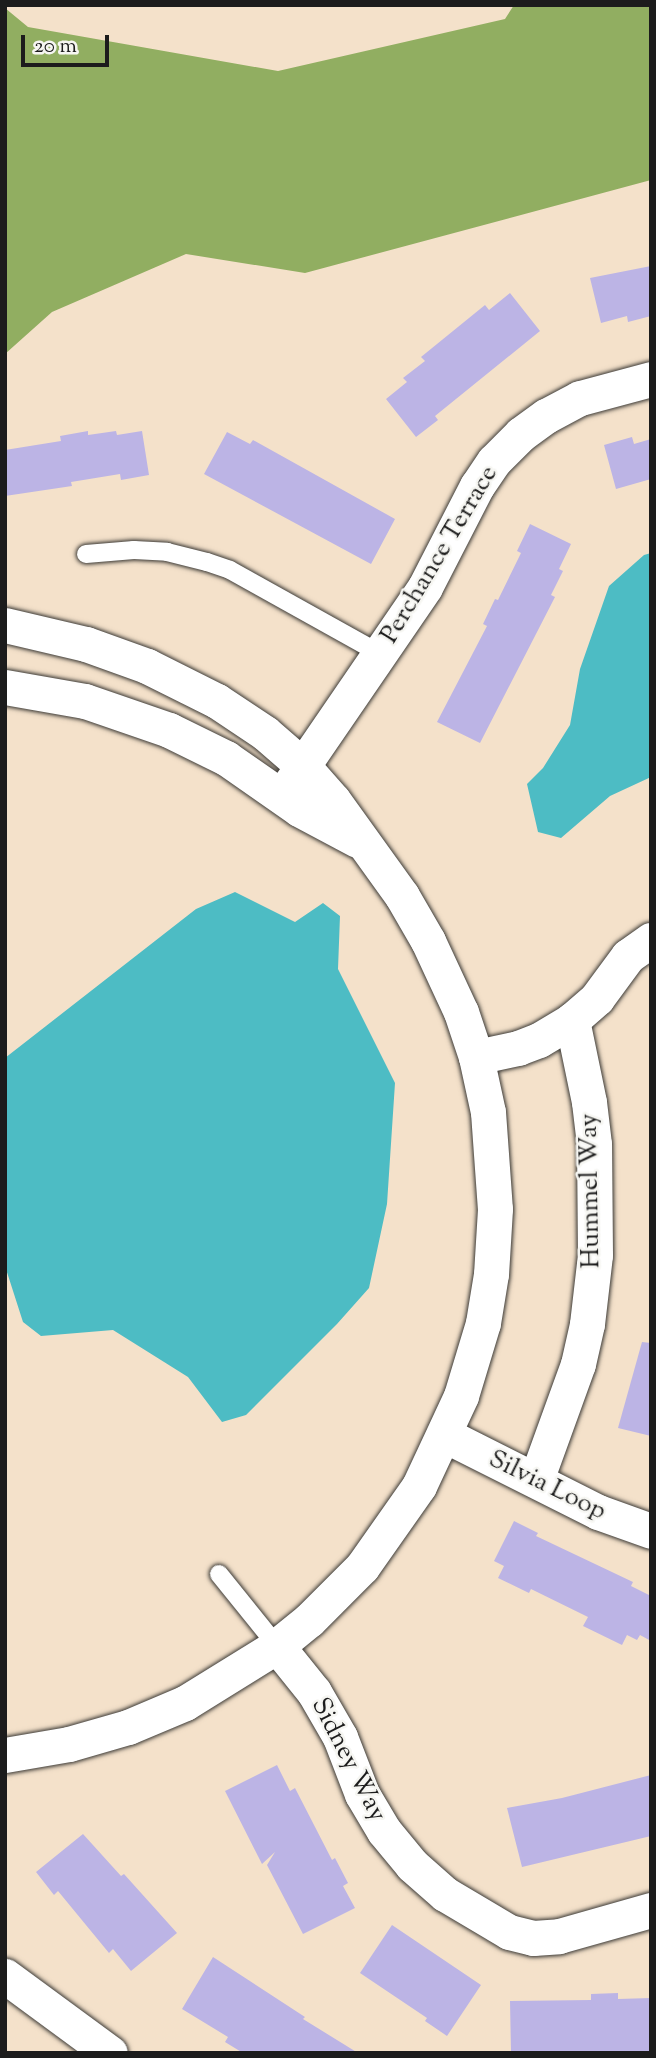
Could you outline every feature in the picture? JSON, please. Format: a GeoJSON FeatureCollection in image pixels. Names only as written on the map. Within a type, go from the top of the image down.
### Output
{"type":"FeatureCollection","features":[{"type":"Feature","properties":{"kind":"street","name":"Perchance Terrace"},"geometry":{"type":"LineString","coordinates":[[282,796],[425,587],[477,486],[494,461],[521,434],[546,416],[580,398],[651,379]]}},
{"type":"Feature","properties":{"kind":"street"},"geometry":{"type":"LineString","coordinates":[[5,625],[86,644],[147,666],[217,701],[265,733],[303,766],[333,800],[401,896],[428,941],[461,1012],[476,1057],[491,1136],[494,1236],[480,1335],[445,1435],[419,1486],[385,1538],[362,1567],[309,1620],[277,1646],[185,1703],[128,1727],[69,1744],[5,1755]]}},
{"type":"Feature","properties":{"kind":"street"},"geometry":{"type":"LineString","coordinates":[[5,687],[85,701],[169,730],[226,758],[299,809],[363,844]]}},
{"type":"Feature","properties":{"kind":"street"},"geometry":{"type":"LineString","coordinates":[[476,1057],[518,1048],[539,1040],[572,1020],[597,998],[628,956],[651,940]]}},
{"type":"Feature","properties":{"kind":"street","name":"Hummel Way"},"geometry":{"type":"LineString","coordinates":[[536,1480],[578,1364],[587,1324],[596,1255],[594,1144],[589,1102],[572,1020]]}},
{"type":"Feature","properties":{"kind":"street","name":"Silvia Loop"},"geometry":{"type":"LineString","coordinates":[[445,1435],[598,1512],[651,1531]]}},
{"type":"Feature","properties":{"kind":"street","name":"Sidney Way"},"geometry":{"type":"LineString","coordinates":[[277,1646],[314,1692],[340,1737],[362,1794],[384,1831],[412,1865],[445,1894],[509,1932],[534,1938],[559,1936],[651,1910]]}},
{"type":"Feature","properties":{"kind":"street"},"geometry":{"type":"LineString","coordinates":[[5,1976],[110,2053]]}},
{"type":"Feature","properties":{"kind":"lane"},"geometry":{"type":"LineString","coordinates":[[86,554],[134,550],[167,552],[207,562],[230,570],[381,654]]}},
{"type":"Feature","properties":{"kind":"lane"},"geometry":{"type":"LineString","coordinates":[[219,1574],[277,1646]]}},
{"type":"Feature","properties":{"kind":"green space"},"geometry":{"type":"Polygon","coordinates":[[[514,5],[651,5],[651,180],[305,273],[186,254],[52,312],[5,354],[5,8],[28,27],[278,71],[505,19],[514,5]]]}},
{"type":"Feature","properties":{"kind":"water"},"geometry":{"type":"Polygon","coordinates":[[[651,553],[651,777],[610,796],[561,838],[538,832],[527,784],[543,768],[570,725],[580,669],[609,586],[644,555],[651,553]]]}},
{"type":"Feature","properties":{"kind":"water"},"geometry":{"type":"Polygon","coordinates":[[[235,892],[295,922],[323,903],[340,916],[338,969],[395,1083],[387,1204],[369,1288],[246,1415],[222,1422],[188,1377],[113,1330],[41,1336],[23,1322],[5,1266],[5,1058],[196,909],[235,892]]]}},
{"type":"Feature","properties":{"kind":"building"},"geometry":{"type":"Polygon","coordinates":[[[651,266],[651,316],[628,322],[627,316],[601,323],[590,278],[651,266]]]}},
{"type":"Feature","properties":{"kind":"building"},"geometry":{"type":"Polygon","coordinates":[[[510,293],[540,331],[435,416],[438,420],[416,437],[386,399],[407,382],[403,378],[425,361],[421,357],[485,305],[489,310],[510,293]]]}},
{"type":"Feature","properties":{"kind":"building"},"geometry":{"type":"Polygon","coordinates":[[[88,431],[88,435],[116,431],[117,435],[142,431],[149,475],[121,480],[120,474],[71,482],[72,486],[5,496],[5,450],[61,441],[60,436],[88,431]]]}},
{"type":"Feature","properties":{"kind":"building"},"geometry":{"type":"Polygon","coordinates":[[[227,432],[250,444],[253,440],[395,519],[371,564],[204,474],[227,432]]]}},
{"type":"Feature","properties":{"kind":"building"},"geometry":{"type":"Polygon","coordinates":[[[632,437],[634,444],[651,439],[651,479],[616,489],[604,445],[632,437]]]}},
{"type":"Feature","properties":{"kind":"building"},"geometry":{"type":"Polygon","coordinates":[[[530,524],[571,544],[559,569],[563,571],[551,595],[555,597],[480,743],[437,722],[487,626],[483,624],[521,553],[517,551],[530,524]]]}},
{"type":"Feature","properties":{"kind":"building"},"geometry":{"type":"Polygon","coordinates":[[[642,1342],[651,1343],[651,1436],[618,1428],[642,1342]]]}},
{"type":"Feature","properties":{"kind":"building"},"geometry":{"type":"Polygon","coordinates":[[[514,1521],[538,1533],[536,1536],[633,1582],[631,1586],[651,1596],[651,1641],[640,1635],[637,1640],[627,1635],[622,1645],[583,1626],[588,1617],[531,1589],[529,1593],[498,1578],[504,1566],[494,1561],[514,1521]]]}},
{"type":"Feature","properties":{"kind":"building"},"geometry":{"type":"Polygon","coordinates":[[[277,1765],[290,1791],[295,1788],[332,1860],[335,1858],[348,1883],[343,1886],[355,1908],[303,1934],[267,1865],[275,1852],[262,1864],[225,1791],[277,1765]]]}},
{"type":"Feature","properties":{"kind":"building"},"geometry":{"type":"Polygon","coordinates":[[[651,1775],[651,1836],[522,1867],[507,1808],[562,1798],[651,1775]]]}},
{"type":"Feature","properties":{"kind":"building"},"geometry":{"type":"Polygon","coordinates":[[[83,1834],[121,1876],[124,1874],[177,1933],[131,1971],[113,1949],[109,1953],[58,1891],[54,1895],[36,1872],[83,1834]]]}},
{"type":"Feature","properties":{"kind":"building"},"geometry":{"type":"Polygon","coordinates":[[[392,1925],[481,1985],[447,2036],[425,2021],[427,2018],[360,1973],[392,1925]]]}},
{"type":"Feature","properties":{"kind":"building"},"geometry":{"type":"Polygon","coordinates":[[[213,1957],[358,2053],[243,2053],[225,2042],[228,2037],[182,2009],[213,1957]]]}},
{"type":"Feature","properties":{"kind":"building"},"geometry":{"type":"Polygon","coordinates":[[[618,1993],[618,1999],[651,1998],[651,2053],[511,2053],[510,2001],[591,2000],[591,1994],[618,1993]]]}}]}
